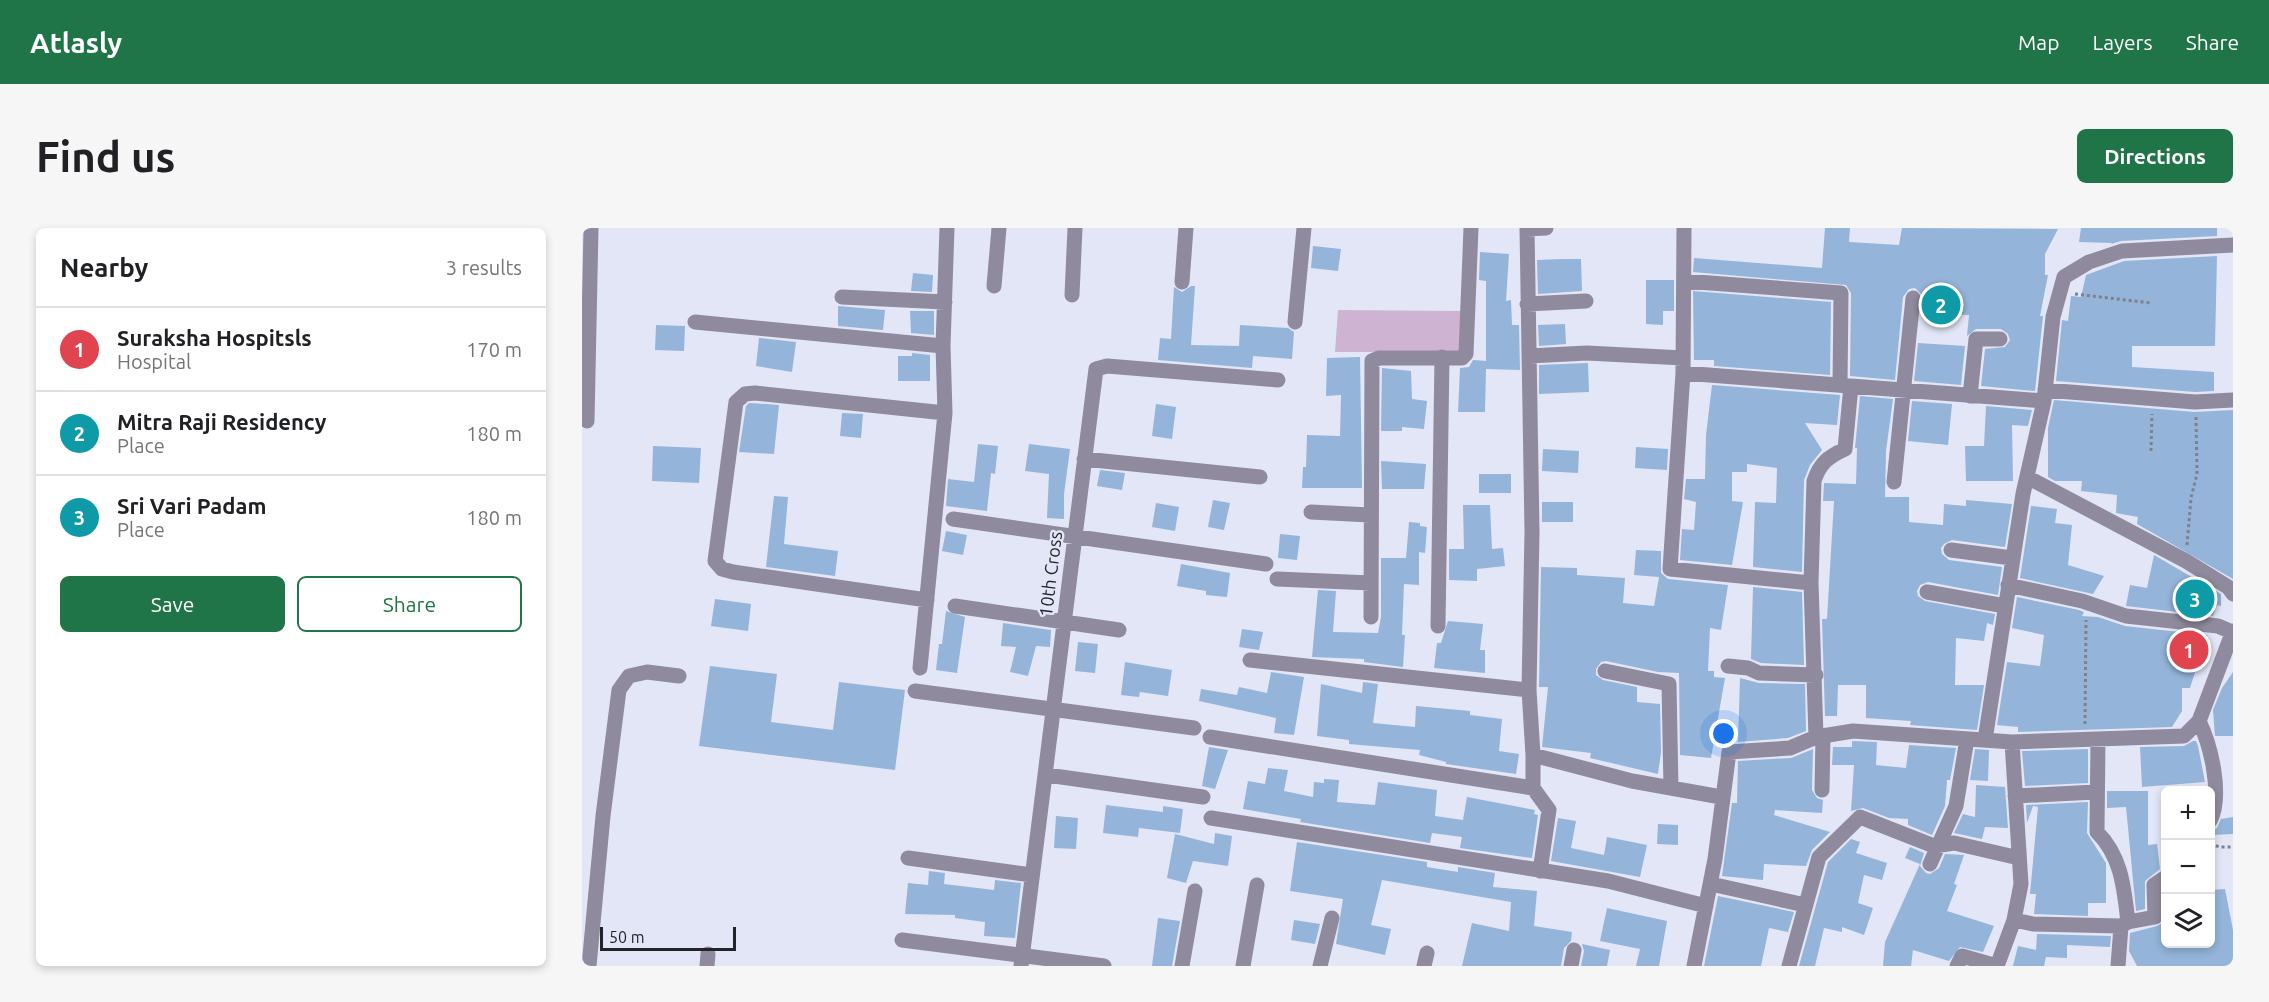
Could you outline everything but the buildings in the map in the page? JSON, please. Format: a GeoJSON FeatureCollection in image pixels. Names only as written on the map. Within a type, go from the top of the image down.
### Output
{"type":"FeatureCollection","features":[{"type":"Feature","properties":{"kind":"street"},"geometry":{"type":"LineString","coordinates":[[587,421],[591,228]]}},
{"type":"Feature","properties":{"kind":"street"},"geometry":{"type":"LineString","coordinates":[[920,668],[945,413],[943,346],[947,228]]}},
{"type":"Feature","properties":{"kind":"street"},"geometry":{"type":"LineString","coordinates":[[994,286],[999,228]]}},
{"type":"Feature","properties":{"kind":"street"},"geometry":{"type":"LineString","coordinates":[[1072,295],[1075,228]]}},
{"type":"Feature","properties":{"kind":"street"},"geometry":{"type":"LineString","coordinates":[[1182,282],[1186,228]]}},
{"type":"Feature","properties":{"kind":"street"},"geometry":{"type":"LineString","coordinates":[[1296,322],[1304,228]]}},
{"type":"Feature","properties":{"kind":"street"},"geometry":{"type":"LineString","coordinates":[[1371,617],[1372,361],[1379,358],[1462,358],[1466,354],[1471,228]]}},
{"type":"Feature","properties":{"kind":"street"},"geometry":{"type":"LineString","coordinates":[[1540,871],[1549,810],[1533,788],[1529,690],[1532,532],[1527,229],[1546,228]]}},
{"type":"Feature","properties":{"kind":"street"},"geometry":{"type":"LineString","coordinates":[[1684,228],[1683,366],[1670,569],[1811,583]]}},
{"type":"Feature","properties":{"kind":"street"},"geometry":{"type":"LineString","coordinates":[[1985,740],[2008,585],[2044,396],[2053,317],[2064,277],[2089,262],[2122,250],[2233,245]]}},
{"type":"Feature","properties":{"kind":"street"},"geometry":{"type":"LineString","coordinates":[[1684,281],[1841,293],[1845,449],[1827,457],[1818,468],[1814,481],[1811,583],[1822,790]]}},
{"type":"Feature","properties":{"kind":"street"},"geometry":{"type":"LineString","coordinates":[[842,297],[945,302]]}},
{"type":"Feature","properties":{"kind":"street"},"geometry":{"type":"LineString","coordinates":[[1894,482],[1913,298]]}},
{"type":"Feature","properties":{"kind":"street"},"geometry":{"type":"LineString","coordinates":[[1527,304],[1586,301]]}},
{"type":"Feature","properties":{"kind":"street"},"geometry":{"type":"LineString","coordinates":[[695,322],[943,346]]}},
{"type":"Feature","properties":{"kind":"street"},"geometry":{"type":"LineString","coordinates":[[1970,396],[1976,339],[2000,339]]}},
{"type":"Feature","properties":{"kind":"street"},"geometry":{"type":"LineString","coordinates":[[1529,356],[1587,353],[1845,386],[1970,396],[2153,398],[2195,402],[2233,400]]}},
{"type":"Feature","properties":{"kind":"street"},"geometry":{"type":"LineString","coordinates":[[1438,626],[1442,357]]}},
{"type":"Feature","properties":{"kind":"street","name":"10th Cross"},"geometry":{"type":"LineString","coordinates":[[1022,961],[1096,369],[1107,366],[1278,380]]}},
{"type":"Feature","properties":{"kind":"street"},"geometry":{"type":"LineString","coordinates":[[927,600],[733,572],[722,569],[715,561],[736,402],[745,394],[755,393],[945,413]]}},
{"type":"Feature","properties":{"kind":"street"},"geometry":{"type":"LineString","coordinates":[[1084,459],[1260,477]]}},
{"type":"Feature","properties":{"kind":"street"},"geometry":{"type":"LineString","coordinates":[[2027,477],[2186,561],[2228,587],[2233,594]]}},
{"type":"Feature","properties":{"kind":"street"},"geometry":{"type":"LineString","coordinates":[[1311,512],[1370,515]]}},
{"type":"Feature","properties":{"kind":"street"},"geometry":{"type":"LineString","coordinates":[[953,519],[1266,564]]}},
{"type":"Feature","properties":{"kind":"street"},"geometry":{"type":"LineString","coordinates":[[1951,550],[2013,558]]}},
{"type":"Feature","properties":{"kind":"street"},"geometry":{"type":"LineString","coordinates":[[1277,579],[1371,583]]}},
{"type":"Feature","properties":{"kind":"street"},"geometry":{"type":"LineString","coordinates":[[1694,966],[1710,884],[1729,752],[1790,748],[1820,736],[1853,731],[2013,742],[2184,736],[2199,721],[2232,631],[2218,626],[2126,616],[2090,604],[2008,585]]}},
{"type":"Feature","properties":{"kind":"street"},"geometry":{"type":"LineString","coordinates":[[1927,592],[2005,606]]}},
{"type":"Feature","properties":{"kind":"street"},"geometry":{"type":"LineString","coordinates":[[955,606],[1119,630]]}},
{"type":"Feature","properties":{"kind":"street"},"geometry":{"type":"LineString","coordinates":[[1250,660],[1529,690]]}},
{"type":"Feature","properties":{"kind":"street"},"geometry":{"type":"LineString","coordinates":[[1728,666],[1748,668],[1759,673],[1816,675]]}},
{"type":"Feature","properties":{"kind":"street"},"geometry":{"type":"LineString","coordinates":[[1605,671],[1670,684],[1671,788]]}},
{"type":"Feature","properties":{"kind":"street"},"geometry":{"type":"LineString","coordinates":[[589,966],[603,816],[619,690],[629,676],[647,672],[680,676]]}},
{"type":"Feature","properties":{"kind":"street"},"geometry":{"type":"LineString","coordinates":[[915,691],[1194,728]]}},
{"type":"Feature","properties":{"kind":"street"},"geometry":{"type":"LineString","coordinates":[[2199,721],[2208,740],[2214,767],[2214,786]]}},
{"type":"Feature","properties":{"kind":"street"},"geometry":{"type":"LineString","coordinates":[[1210,737],[1533,788]]}},
{"type":"Feature","properties":{"kind":"street"},"geometry":{"type":"LineString","coordinates":[[1930,864],[1956,806],[1967,739]]}},
{"type":"Feature","properties":{"kind":"street"},"geometry":{"type":"LineString","coordinates":[[2092,739],[2097,832],[2111,847],[2118,862],[2124,924],[2118,966]]}},
{"type":"Feature","properties":{"kind":"street"},"geometry":{"type":"LineString","coordinates":[[1958,966],[1962,956],[1997,966],[2014,920],[2021,884],[2013,742]]}},
{"type":"Feature","properties":{"kind":"street"},"geometry":{"type":"LineString","coordinates":[[1533,755],[1632,781],[1721,797]]}},
{"type":"Feature","properties":{"kind":"street"},"geometry":{"type":"LineString","coordinates":[[1047,775],[1203,797]]}},
{"type":"Feature","properties":{"kind":"street"},"geometry":{"type":"LineString","coordinates":[[2015,796],[2096,792]]}},
{"type":"Feature","properties":{"kind":"street"},"geometry":{"type":"LineString","coordinates":[[1789,966],[1819,857],[1860,817],[1938,846],[1954,843],[2019,858]]}},
{"type":"Feature","properties":{"kind":"street"},"geometry":{"type":"LineString","coordinates":[[1211,818],[1608,881],[1706,906]]}},
{"type":"Feature","properties":{"kind":"street"},"geometry":{"type":"LineString","coordinates":[[908,858],[1032,875]]}},
{"type":"Feature","properties":{"kind":"street"},"geometry":{"type":"LineString","coordinates":[[2014,920],[2033,924],[2124,924],[2155,917],[2154,885],[2161,880]]}},
{"type":"Feature","properties":{"kind":"street"},"geometry":{"type":"LineString","coordinates":[[1710,884],[1805,905]]}},
{"type":"Feature","properties":{"kind":"street"},"geometry":{"type":"LineString","coordinates":[[1243,966],[1257,885]]}},
{"type":"Feature","properties":{"kind":"street"},"geometry":{"type":"LineString","coordinates":[[1182,966],[1195,891]]}},
{"type":"Feature","properties":{"kind":"street"},"geometry":{"type":"LineString","coordinates":[[1320,966],[1332,918]]}},
{"type":"Feature","properties":{"kind":"street"},"geometry":{"type":"LineString","coordinates":[[902,940],[1022,961],[1104,966]]}},
{"type":"Feature","properties":{"kind":"street"},"geometry":{"type":"LineString","coordinates":[[1571,966],[1574,950]]}},
{"type":"Feature","properties":{"kind":"path"},"geometry":{"type":"LineString","coordinates":[[2060,291],[2151,303]]}},
{"type":"Feature","properties":{"kind":"path"},"geometry":{"type":"LineString","coordinates":[[2151,451],[2153,398]]}},
{"type":"Feature","properties":{"kind":"path"},"geometry":{"type":"LineString","coordinates":[[2186,561],[2191,498],[2197,474],[2195,402]]}},
{"type":"Feature","properties":{"kind":"path"},"geometry":{"type":"LineString","coordinates":[[2090,604],[2087,616],[2092,739]]}},
{"type":"Feature","properties":{"kind":"path"},"geometry":{"type":"LineString","coordinates":[[2215,845],[2233,847]]}},
{"type":"Feature","properties":{"kind":"shaded area"},"geometry":{"type":"Polygon","coordinates":[[[1338,310],[1462,311],[1463,352],[1335,352],[1338,310]]]}},
{"type":"Feature","properties":{"kind":"place","name":"Mitra Raji Residency"},"geometry":{"type":"Point","coordinates":[1941,305]}},
{"type":"Feature","properties":{"kind":"place","name":"Sri Vari Padam"},"geometry":{"type":"Point","coordinates":[2195,599]}},
{"type":"Feature","properties":{"kind":"place","name":"Suraksha Hospitsls"},"geometry":{"type":"Point","coordinates":[2189,650]}}]}
